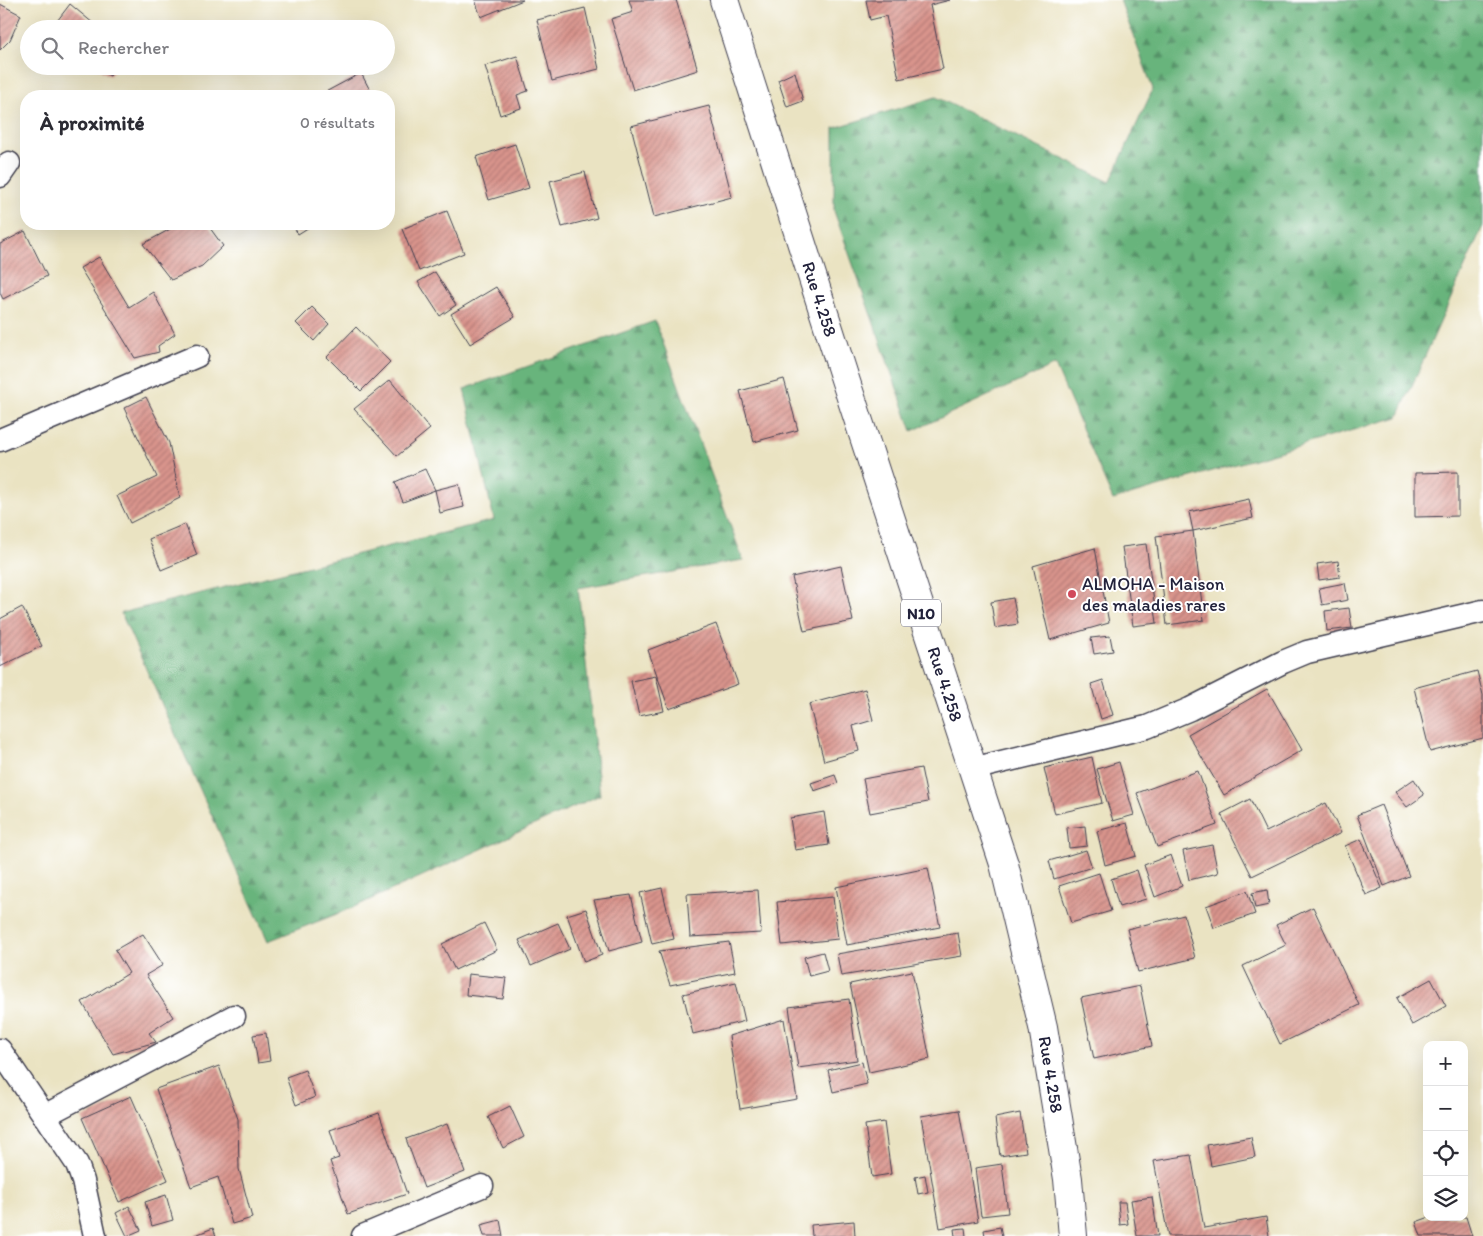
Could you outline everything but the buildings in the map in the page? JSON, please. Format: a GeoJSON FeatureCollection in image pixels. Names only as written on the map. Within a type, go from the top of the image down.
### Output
{"type":"FeatureCollection","features":[{"type":"Feature","properties":{"kind":"highway","name":"Rue 4.258"},"geometry":{"type":"LineString","coordinates":[[724,0],[842,370],[1004,864],[1043,1027],[1068,1179],[1073,1236]]}},
{"type":"Feature","properties":{"kind":"street"},"geometry":{"type":"LineString","coordinates":[[0,440],[197,356]]}},
{"type":"Feature","properties":{"kind":"street"},"geometry":{"type":"LineString","coordinates":[[972,769],[1147,727],[1190,709],[1283,662],[1307,652],[1483,611]]}},
{"type":"Feature","properties":{"kind":"street"},"geometry":{"type":"LineString","coordinates":[[44,1116],[234,1016]]}},
{"type":"Feature","properties":{"kind":"street"},"geometry":{"type":"LineString","coordinates":[[0,1050],[77,1164],[84,1181],[95,1236]]}},
{"type":"Feature","properties":{"kind":"street"},"geometry":{"type":"LineString","coordinates":[[363,1236],[482,1186]]}},
{"type":"Feature","properties":{"kind":"green space"},"geometry":{"type":"Polygon","coordinates":[[[1120,0],[1483,0],[1483,226],[1398,417],[1113,500],[1055,365],[912,431],[834,211],[834,128],[936,97],[1110,182],[1153,89],[1120,0]]]}},
{"type":"Feature","properties":{"kind":"green space"},"geometry":{"type":"Polygon","coordinates":[[[655,321],[743,560],[578,588],[600,795],[352,908],[268,941],[121,613],[494,520],[464,389],[655,321]]]}},
{"type":"Feature","properties":{"kind":"place","name":"ALMOHA - Maison des maladies rares"},"geometry":{"type":"Point","coordinates":[1072,594]}}]}
